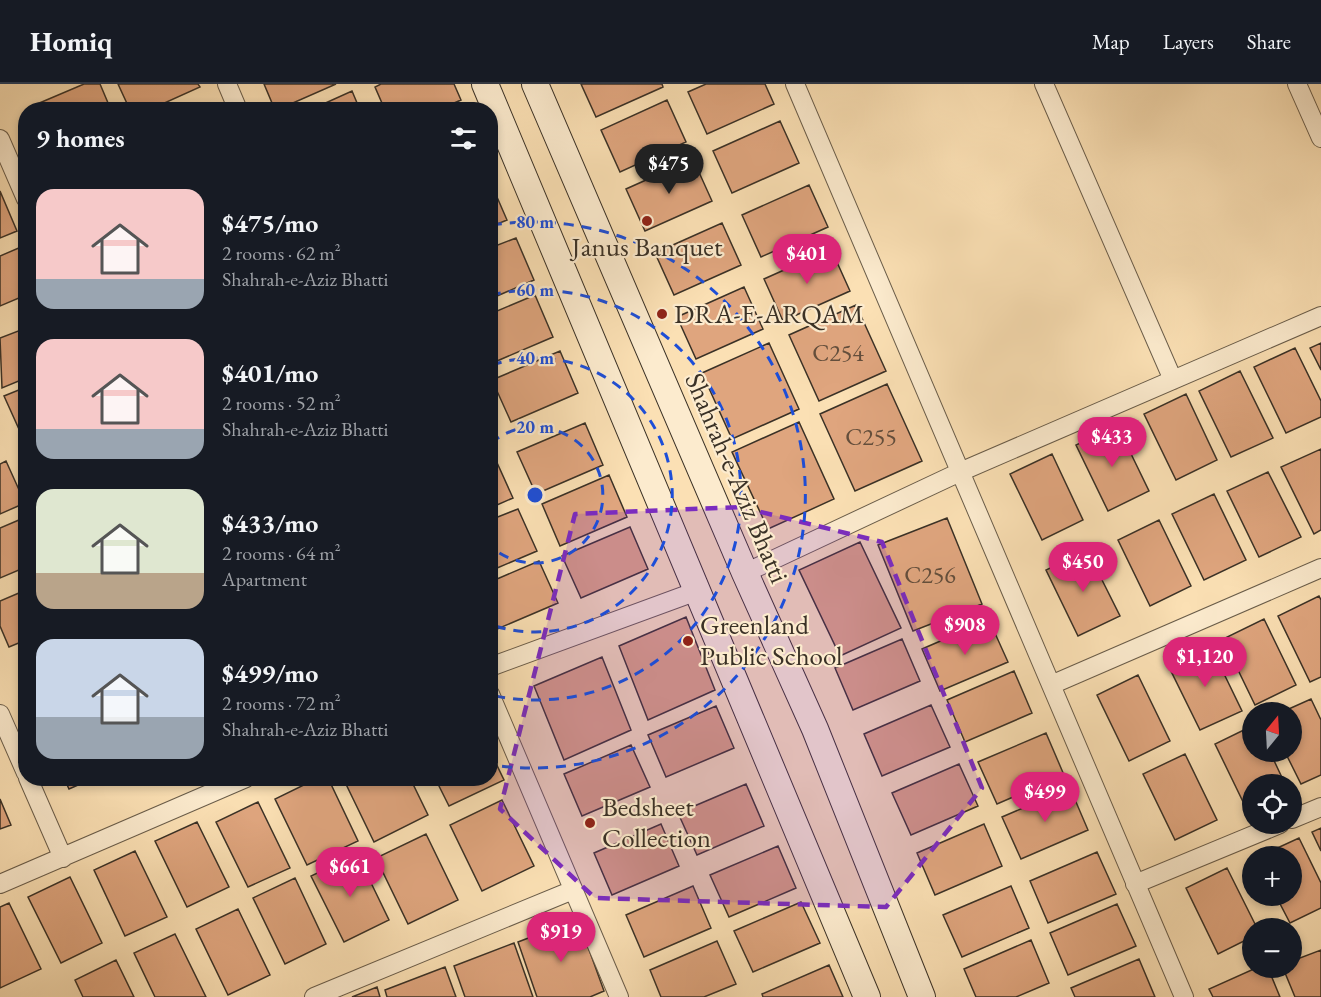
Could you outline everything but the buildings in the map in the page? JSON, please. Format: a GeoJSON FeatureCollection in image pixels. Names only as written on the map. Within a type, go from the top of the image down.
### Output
{"type":"FeatureCollection","features":[{"type":"Feature","properties":{"kind":"main road"},"geometry":{"type":"LineString","coordinates":[[486,84],[493,102]]}},
{"type":"Feature","properties":{"kind":"main road","name":"Shahrah-e-Aziz Bhatti"},"geometry":{"type":"LineString","coordinates":[[535,84],[745,573],[815,729],[922,997]]}},
{"type":"Feature","properties":{"kind":"main road"},"geometry":{"type":"LineString","coordinates":[[498,113],[867,997]]}},
{"type":"Feature","properties":{"kind":"street"},"geometry":{"type":"LineString","coordinates":[[227,84],[235,102]]}},
{"type":"Feature","properties":{"kind":"street"},"geometry":{"type":"LineString","coordinates":[[795,84],[1184,997]]}},
{"type":"Feature","properties":{"kind":"street"},"geometry":{"type":"LineString","coordinates":[[1044,84],[1173,380]]}},
{"type":"Feature","properties":{"kind":"street"},"geometry":{"type":"LineString","coordinates":[[1297,84],[1321,138]]}},
{"type":"Feature","properties":{"kind":"street"},"geometry":{"type":"LineString","coordinates":[[0,139],[18,181]]}},
{"type":"Feature","properties":{"kind":"street"},"geometry":{"type":"LineString","coordinates":[[745,573],[960,472],[1321,316]]}},
{"type":"Feature","properties":{"kind":"street"},"geometry":{"type":"LineString","coordinates":[[1051,685],[1321,568]]}},
{"type":"Feature","properties":{"kind":"street"},"geometry":{"type":"LineString","coordinates":[[498,664],[697,591]]}},
{"type":"Feature","properties":{"kind":"street"},"geometry":{"type":"LineString","coordinates":[[498,713],[619,997]]}},
{"type":"Feature","properties":{"kind":"street"},"geometry":{"type":"LineString","coordinates":[[0,714],[18,755]]}},
{"type":"Feature","properties":{"kind":"street"},"geometry":{"type":"LineString","coordinates":[[32,786],[63,858]]}},
{"type":"Feature","properties":{"kind":"street"},"geometry":{"type":"LineString","coordinates":[[0,885],[228,786]]}},
{"type":"Feature","properties":{"kind":"street"},"geometry":{"type":"LineString","coordinates":[[1302,815],[1321,807]]}},
{"type":"Feature","properties":{"kind":"street"},"geometry":{"type":"LineString","coordinates":[[1135,884],[1256,834]]}},
{"type":"Feature","properties":{"kind":"street"},"geometry":{"type":"LineString","coordinates":[[314,997],[573,890]]}},
{"type":"Feature","properties":{"kind":"highlighted area"},"geometry":{"type":"Polygon","coordinates":[[[741,507],[882,542],[982,788],[886,907],[595,898],[500,809],[575,514],[741,507]]]}},
{"type":"Feature","properties":{"kind":"place","name":"Janus Banquet"},"geometry":{"type":"Point","coordinates":[647,221]}},
{"type":"Feature","properties":{"kind":"place","name":"DRA-E-ARQAM"},"geometry":{"type":"Point","coordinates":[662,314]}},
{"type":"Feature","properties":{"kind":"place","name":"Greenland Public School"},"geometry":{"type":"Point","coordinates":[688,641]}},
{"type":"Feature","properties":{"kind":"place","name":"Bedsheet Collection"},"geometry":{"type":"Point","coordinates":[590,823]}}]}
